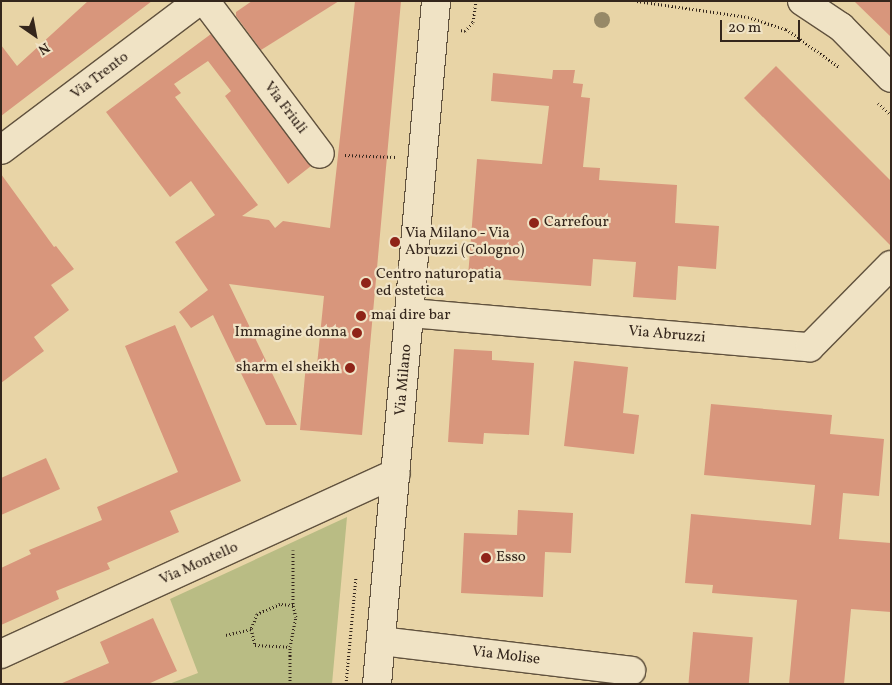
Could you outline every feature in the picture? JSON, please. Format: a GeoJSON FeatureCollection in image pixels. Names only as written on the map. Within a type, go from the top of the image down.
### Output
{"type":"FeatureCollection","features":[{"type":"Feature","properties":{"kind":"street","name":"Via Trento"},"geometry":{"type":"LineString","coordinates":[[1,150],[199,1]]}},
{"type":"Feature","properties":{"kind":"street","name":"Via Friuli"},"geometry":{"type":"LineString","coordinates":[[205,1],[320,154]]}},
{"type":"Feature","properties":{"kind":"street"},"geometry":{"type":"LineString","coordinates":[[802,1],[841,27],[891,78]]}},
{"type":"Feature","properties":{"kind":"street","name":"Via Milano"},"geometry":{"type":"LineString","coordinates":[[377,684],[438,6]]}},
{"type":"Feature","properties":{"kind":"street","name":"Via Abruzzi"},"geometry":{"type":"LineString","coordinates":[[410,313],[810,347],[891,265]]}},
{"type":"Feature","properties":{"kind":"street","name":"Via Montello"},"geometry":{"type":"LineString","coordinates":[[1,654],[396,473]]}},
{"type":"Feature","properties":{"kind":"street","name":"Via Molise"},"geometry":{"type":"LineString","coordinates":[[381,641],[631,671]]}},
{"type":"Feature","properties":{"kind":"path"},"geometry":{"type":"LineString","coordinates":[[637,1],[748,17],[786,29],[841,68]]}},
{"type":"Feature","properties":{"kind":"path"},"geometry":{"type":"LineString","coordinates":[[876,102],[891,115]]}},
{"type":"Feature","properties":{"kind":"path"},"geometry":{"type":"LineString","coordinates":[[320,154],[396,157]]}},
{"type":"Feature","properties":{"kind":"path"},"geometry":{"type":"LineString","coordinates":[[290,647],[255,645],[251,629],[257,614],[270,606],[293,605],[296,617],[290,647],[290,684]]}},
{"type":"Feature","properties":{"kind":"path"},"geometry":{"type":"LineString","coordinates":[[226,635],[251,629]]}},
{"type":"Feature","properties":{"kind":"green space"},"geometry":{"type":"Polygon","coordinates":[[[347,517],[332,684],[169,684],[198,673],[170,599],[347,517]]]}},
{"type":"Feature","properties":{"kind":"building"},"geometry":{"type":"Polygon","coordinates":[[[88,1],[152,1],[1,116],[1,45],[17,66],[88,1]]]}},
{"type":"Feature","properties":{"kind":"building"},"geometry":{"type":"Polygon","coordinates":[[[252,1],[339,1],[261,50],[236,16],[236,12],[252,1]]]}},
{"type":"Feature","properties":{"kind":"building"},"geometry":{"type":"Polygon","coordinates":[[[355,1],[401,1],[362,435],[300,430],[306,364],[317,365],[324,296],[229,284],[297,425],[266,425],[213,315],[191,328],[179,312],[208,290],[175,242],[215,215],[191,181],[170,197],[106,112],[211,34],[311,166],[288,184],[225,96],[231,91],[208,61],[174,84],[181,93],[175,97],[258,205],[242,216],[269,220],[275,228],[283,221],[330,228],[355,1]]]}},
{"type":"Feature","properties":{"kind":"building"},"geometry":{"type":"Polygon","coordinates":[[[854,1],[891,1],[891,37],[854,1]]]}},
{"type":"Feature","properties":{"kind":"building"},"geometry":{"type":"Polygon","coordinates":[[[776,66],[891,181],[891,246],[744,98],[776,66]]]}},
{"type":"Feature","properties":{"kind":"building"},"geometry":{"type":"Polygon","coordinates":[[[553,70],[575,70],[573,83],[583,84],[581,97],[590,98],[583,167],[600,168],[599,180],[677,185],[675,223],[719,226],[716,269],[678,266],[676,300],[633,297],[636,262],[593,259],[591,286],[468,277],[477,159],[542,164],[549,106],[491,101],[493,73],[552,79],[553,70]]]}},
{"type":"Feature","properties":{"kind":"building"},"geometry":{"type":"Polygon","coordinates":[[[1,174],[54,247],[56,246],[74,269],[51,285],[69,310],[34,337],[44,351],[1,383],[1,174]]]}},
{"type":"Feature","properties":{"kind":"building"},"geometry":{"type":"Polygon","coordinates":[[[175,325],[241,481],[170,511],[179,532],[107,563],[110,569],[56,591],[59,599],[1,625],[1,568],[31,554],[29,550],[102,520],[97,507],[178,472],[125,346],[175,325]]]}},
{"type":"Feature","properties":{"kind":"building"},"geometry":{"type":"Polygon","coordinates":[[[454,349],[492,351],[492,360],[534,363],[529,435],[484,433],[483,444],[448,442],[454,349]]]}},
{"type":"Feature","properties":{"kind":"building"},"geometry":{"type":"Polygon","coordinates":[[[574,361],[628,367],[623,413],[639,415],[634,454],[564,446],[574,361]]]}},
{"type":"Feature","properties":{"kind":"building"},"geometry":{"type":"Polygon","coordinates":[[[711,404],[832,415],[830,434],[884,439],[879,496],[843,493],[839,539],[891,543],[891,612],[851,609],[844,684],[789,684],[797,600],[712,593],[713,585],[685,583],[691,514],[811,525],[815,485],[704,475],[711,404]]]}},
{"type":"Feature","properties":{"kind":"building"},"geometry":{"type":"Polygon","coordinates":[[[46,458],[60,489],[1,515],[1,478],[46,458]]]}},
{"type":"Feature","properties":{"kind":"building"},"geometry":{"type":"Polygon","coordinates":[[[518,510],[573,513],[571,553],[545,552],[543,597],[461,593],[464,533],[517,535],[518,510]]]}},
{"type":"Feature","properties":{"kind":"building"},"geometry":{"type":"Polygon","coordinates":[[[153,618],[177,671],[148,684],[60,684],[109,663],[100,642],[153,618]]]}},
{"type":"Feature","properties":{"kind":"building"},"geometry":{"type":"Polygon","coordinates":[[[693,632],[753,637],[749,684],[688,684],[693,632]]]}},
{"type":"Feature","properties":{"kind":"place","name":"Carrefour"},"geometry":{"type":"Point","coordinates":[534,223]}},
{"type":"Feature","properties":{"kind":"place","name":"Via Milano - Via Abruzzi (Cologno)"},"geometry":{"type":"Point","coordinates":[395,242]}},
{"type":"Feature","properties":{"kind":"place","name":"Centro naturopatia ed estetica"},"geometry":{"type":"Point","coordinates":[366,283]}},
{"type":"Feature","properties":{"kind":"place","name":"mai dire bar"},"geometry":{"type":"Point","coordinates":[361,316]}},
{"type":"Feature","properties":{"kind":"place","name":"Immagine donna"},"geometry":{"type":"Point","coordinates":[357,333]}},
{"type":"Feature","properties":{"kind":"place","name":"sharm el sheikh"},"geometry":{"type":"Point","coordinates":[350,368]}},
{"type":"Feature","properties":{"kind":"place","name":"Esso"},"geometry":{"type":"Point","coordinates":[486,558]}}]}
